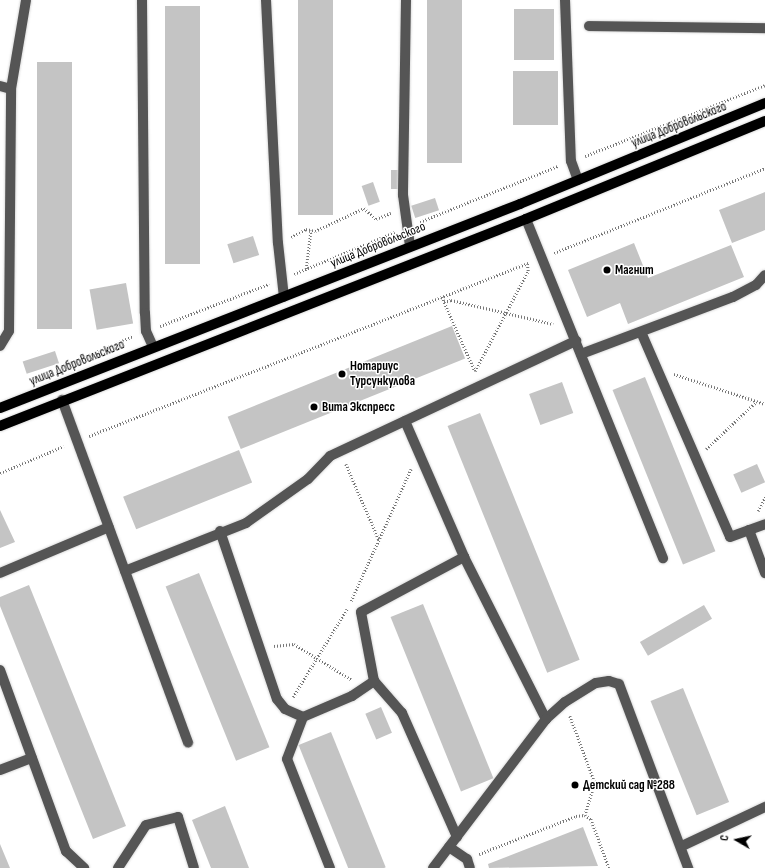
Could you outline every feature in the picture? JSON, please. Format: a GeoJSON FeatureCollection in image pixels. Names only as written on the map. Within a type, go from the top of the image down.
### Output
{"type":"FeatureCollection","features":[{"type":"Feature","properties":{"kind":"main road","name":"улица Добровольского"},"geometry":{"type":"LineString","coordinates":[[0,408],[578,180],[765,103]]}},
{"type":"Feature","properties":{"kind":"main road"},"geometry":{"type":"LineString","coordinates":[[0,426],[62,400],[526,219],[765,121]]}},
{"type":"Feature","properties":{"kind":"main road"},"geometry":{"type":"LineString","coordinates":[[56,385],[62,400]]}},
{"type":"Feature","properties":{"kind":"lane"},"geometry":{"type":"LineString","coordinates":[[0,346],[9,331],[11,89],[26,0]]}},
{"type":"Feature","properties":{"kind":"lane"},"geometry":{"type":"LineString","coordinates":[[142,0],[146,331],[153,347]]}},
{"type":"Feature","properties":{"kind":"lane"},"geometry":{"type":"LineString","coordinates":[[266,0],[278,244],[284,297]]}},
{"type":"Feature","properties":{"kind":"lane"},"geometry":{"type":"LineString","coordinates":[[406,0],[404,207],[410,246]]}},
{"type":"Feature","properties":{"kind":"lane"},"geometry":{"type":"LineString","coordinates":[[565,0],[570,161],[578,180]]}},
{"type":"Feature","properties":{"kind":"lane"},"geometry":{"type":"LineString","coordinates":[[589,26],[765,28]]}},
{"type":"Feature","properties":{"kind":"lane"},"geometry":{"type":"LineString","coordinates":[[0,86],[11,89]]}},
{"type":"Feature","properties":{"kind":"lane"},"geometry":{"type":"LineString","coordinates":[[526,219],[663,558]]}},
{"type":"Feature","properties":{"kind":"lane"},"geometry":{"type":"LineString","coordinates":[[581,354],[733,297],[756,285],[765,275]]}},
{"type":"Feature","properties":{"kind":"lane"},"geometry":{"type":"LineString","coordinates":[[641,332],[655,368],[730,537],[765,524]]}},
{"type":"Feature","properties":{"kind":"lane"},"geometry":{"type":"LineString","coordinates":[[125,571],[220,531],[246,523],[308,479],[330,456],[576,341]]}},
{"type":"Feature","properties":{"kind":"lane"},"geometry":{"type":"LineString","coordinates":[[62,400],[188,743]]}},
{"type":"Feature","properties":{"kind":"lane"},"geometry":{"type":"LineString","coordinates":[[405,421],[464,557],[546,719]]}},
{"type":"Feature","properties":{"kind":"lane"},"geometry":{"type":"LineString","coordinates":[[0,573],[109,527]]}},
{"type":"Feature","properties":{"kind":"lane"},"geometry":{"type":"LineString","coordinates":[[749,530],[765,573]]}},
{"type":"Feature","properties":{"kind":"lane"},"geometry":{"type":"LineString","coordinates":[[220,531],[277,699],[285,709],[303,717]]}},
{"type":"Feature","properties":{"kind":"lane"},"geometry":{"type":"LineString","coordinates":[[457,836],[402,713],[374,681],[361,612],[464,557]]}},
{"type":"Feature","properties":{"kind":"lane"},"geometry":{"type":"LineString","coordinates":[[0,670],[66,852],[84,868]]}},
{"type":"Feature","properties":{"kind":"lane"},"geometry":{"type":"LineString","coordinates":[[330,868],[287,759],[303,717],[352,696],[374,681]]}},
{"type":"Feature","properties":{"kind":"lane"},"geometry":{"type":"LineString","coordinates":[[433,868],[546,719],[565,702],[596,683],[609,681],[619,684],[682,846],[688,868]]}},
{"type":"Feature","properties":{"kind":"lane"},"geometry":{"type":"LineString","coordinates":[[0,770],[32,758]]}},
{"type":"Feature","properties":{"kind":"lane"},"geometry":{"type":"LineString","coordinates":[[682,846],[765,807]]}},
{"type":"Feature","properties":{"kind":"lane"},"geometry":{"type":"LineString","coordinates":[[118,868],[146,825],[178,817],[194,868]]}},
{"type":"Feature","properties":{"kind":"lane"},"geometry":{"type":"LineString","coordinates":[[449,846],[469,863]]}},
{"type":"Feature","properties":{"kind":"path"},"geometry":{"type":"LineString","coordinates":[[67,365],[146,331],[282,279],[570,161],[765,86]]}},
{"type":"Feature","properties":{"kind":"path"},"geometry":{"type":"LineString","coordinates":[[0,473],[77,441],[527,264],[765,168]]}},
{"type":"Feature","properties":{"kind":"path"},"geometry":{"type":"LineString","coordinates":[[278,244],[306,229],[315,231],[364,208],[376,219],[404,207]]}},
{"type":"Feature","properties":{"kind":"path"},"geometry":{"type":"LineString","coordinates":[[306,269],[311,230]]}},
{"type":"Feature","properties":{"kind":"path"},"geometry":{"type":"LineString","coordinates":[[475,371],[528,271],[527,264]]}},
{"type":"Feature","properties":{"kind":"path"},"geometry":{"type":"LineString","coordinates":[[442,297],[481,385]]}},
{"type":"Feature","properties":{"kind":"path"},"geometry":{"type":"LineString","coordinates":[[444,302],[451,300],[571,329]]}},
{"type":"Feature","properties":{"kind":"path"},"geometry":{"type":"LineString","coordinates":[[655,368],[765,404]]}},
{"type":"Feature","properties":{"kind":"path"},"geometry":{"type":"LineString","coordinates":[[695,459],[757,401]]}},
{"type":"Feature","properties":{"kind":"path"},"geometry":{"type":"LineString","coordinates":[[340,451],[379,540]]}},
{"type":"Feature","properties":{"kind":"path"},"geometry":{"type":"LineString","coordinates":[[285,709],[351,602],[419,452]]}},
{"type":"Feature","properties":{"kind":"path"},"geometry":{"type":"LineString","coordinates":[[260,648],[294,644],[318,656],[364,688]]}},
{"type":"Feature","properties":{"kind":"path"},"geometry":{"type":"LineString","coordinates":[[565,702],[595,783],[585,815]]}},
{"type":"Feature","properties":{"kind":"path"},"geometry":{"type":"LineString","coordinates":[[469,863],[576,816],[585,815],[591,819],[610,868]]}},
{"type":"Feature","properties":{"kind":"building"},"geometry":{"type":"Polygon","coordinates":[[[298,0],[333,0],[333,215],[298,215],[298,0]]]}},
{"type":"Feature","properties":{"kind":"building"},"geometry":{"type":"Polygon","coordinates":[[[427,0],[462,0],[462,163],[427,163],[427,0]]]}},
{"type":"Feature","properties":{"kind":"building"},"geometry":{"type":"Polygon","coordinates":[[[165,6],[200,6],[200,264],[165,264],[165,6]]]}},
{"type":"Feature","properties":{"kind":"building"},"geometry":{"type":"Polygon","coordinates":[[[514,9],[554,9],[554,60],[514,60],[514,9]]]}},
{"type":"Feature","properties":{"kind":"building"},"geometry":{"type":"Polygon","coordinates":[[[37,62],[72,62],[72,329],[37,329],[37,62]]]}},
{"type":"Feature","properties":{"kind":"building"},"geometry":{"type":"Polygon","coordinates":[[[513,71],[558,71],[558,125],[513,125],[513,71]]]}},
{"type":"Feature","properties":{"kind":"building"},"geometry":{"type":"Polygon","coordinates":[[[391,170],[399,170],[399,189],[391,189],[391,170]]]}},
{"type":"Feature","properties":{"kind":"building"},"geometry":{"type":"Polygon","coordinates":[[[373,182],[380,202],[368,206],[362,186],[373,182]]]}},
{"type":"Feature","properties":{"kind":"building"},"geometry":{"type":"Polygon","coordinates":[[[765,192],[765,230],[732,243],[719,210],[765,192]]]}},
{"type":"Feature","properties":{"kind":"building"},"geometry":{"type":"Polygon","coordinates":[[[435,198],[439,210],[415,218],[411,206],[435,198]]]}},
{"type":"Feature","properties":{"kind":"building"},"geometry":{"type":"Polygon","coordinates":[[[253,236],[259,255],[234,263],[227,244],[253,236]]]}},
{"type":"Feature","properties":{"kind":"building"},"geometry":{"type":"Polygon","coordinates":[[[634,243],[648,278],[731,245],[744,277],[628,324],[620,303],[587,317],[568,270],[634,243]]]}},
{"type":"Feature","properties":{"kind":"building"},"geometry":{"type":"Polygon","coordinates":[[[126,283],[133,323],[97,330],[90,289],[126,283]]]}},
{"type":"Feature","properties":{"kind":"building"},"geometry":{"type":"Polygon","coordinates":[[[452,326],[465,358],[241,449],[228,417],[452,326]]]}},
{"type":"Feature","properties":{"kind":"building"},"geometry":{"type":"Polygon","coordinates":[[[55,351],[59,363],[27,374],[23,362],[55,351]]]}},
{"type":"Feature","properties":{"kind":"building"},"geometry":{"type":"Polygon","coordinates":[[[645,377],[715,551],[683,564],[613,390],[645,377]]]}},
{"type":"Feature","properties":{"kind":"building"},"geometry":{"type":"Polygon","coordinates":[[[562,382],[573,413],[540,425],[529,394],[562,382]]]}},
{"type":"Feature","properties":{"kind":"building"},"geometry":{"type":"Polygon","coordinates":[[[480,413],[580,660],[547,673],[448,426],[480,413]]]}},
{"type":"Feature","properties":{"kind":"building"},"geometry":{"type":"Polygon","coordinates":[[[239,450],[252,482],[136,529],[123,497],[239,450]]]}},
{"type":"Feature","properties":{"kind":"building"},"geometry":{"type":"Polygon","coordinates":[[[757,464],[765,482],[741,493],[733,475],[757,464]]]}},
{"type":"Feature","properties":{"kind":"building"},"geometry":{"type":"Polygon","coordinates":[[[0,510],[15,542],[0,548],[0,510]]]}},
{"type":"Feature","properties":{"kind":"building"},"geometry":{"type":"Polygon","coordinates":[[[199,573],[269,747],[236,761],[166,586],[199,573]]]}},
{"type":"Feature","properties":{"kind":"building"},"geometry":{"type":"Polygon","coordinates":[[[29,585],[126,826],[93,839],[0,606],[0,597],[29,585]]]}},
{"type":"Feature","properties":{"kind":"building"},"geometry":{"type":"Polygon","coordinates":[[[423,604],[493,778],[461,791],[391,617],[423,604]]]}},
{"type":"Feature","properties":{"kind":"building"},"geometry":{"type":"Polygon","coordinates":[[[704,605],[712,619],[648,656],[640,642],[704,605]]]}},
{"type":"Feature","properties":{"kind":"building"},"geometry":{"type":"Polygon","coordinates":[[[683,688],[729,802],[697,815],[651,701],[683,688]]]}},
{"type":"Feature","properties":{"kind":"building"},"geometry":{"type":"Polygon","coordinates":[[[381,707],[392,733],[376,739],[365,714],[381,707]]]}},
{"type":"Feature","properties":{"kind":"building"},"geometry":{"type":"Polygon","coordinates":[[[331,732],[386,867],[348,868],[299,745],[331,732]]]}},
{"type":"Feature","properties":{"kind":"building"},"geometry":{"type":"Polygon","coordinates":[[[225,806],[249,868],[211,868],[192,820],[225,806]]]}},
{"type":"Feature","properties":{"kind":"building"},"geometry":{"type":"Polygon","coordinates":[[[583,827],[598,866],[489,868],[488,864],[583,827]]]}},
{"type":"Feature","properties":{"kind":"building"},"geometry":{"type":"Polygon","coordinates":[[[0,844],[10,868],[0,868],[0,844]]]}},
{"type":"Feature","properties":{"kind":"place","name":"Магнит"},"geometry":{"type":"Point","coordinates":[607,270]}},
{"type":"Feature","properties":{"kind":"place","name":"Нотариус Турсункулова"},"geometry":{"type":"Point","coordinates":[342,374]}},
{"type":"Feature","properties":{"kind":"place","name":"Вита Экспресс"},"geometry":{"type":"Point","coordinates":[314,407]}},
{"type":"Feature","properties":{"kind":"place","name":"Детский сад №288"},"geometry":{"type":"Point","coordinates":[575,785]}}]}
